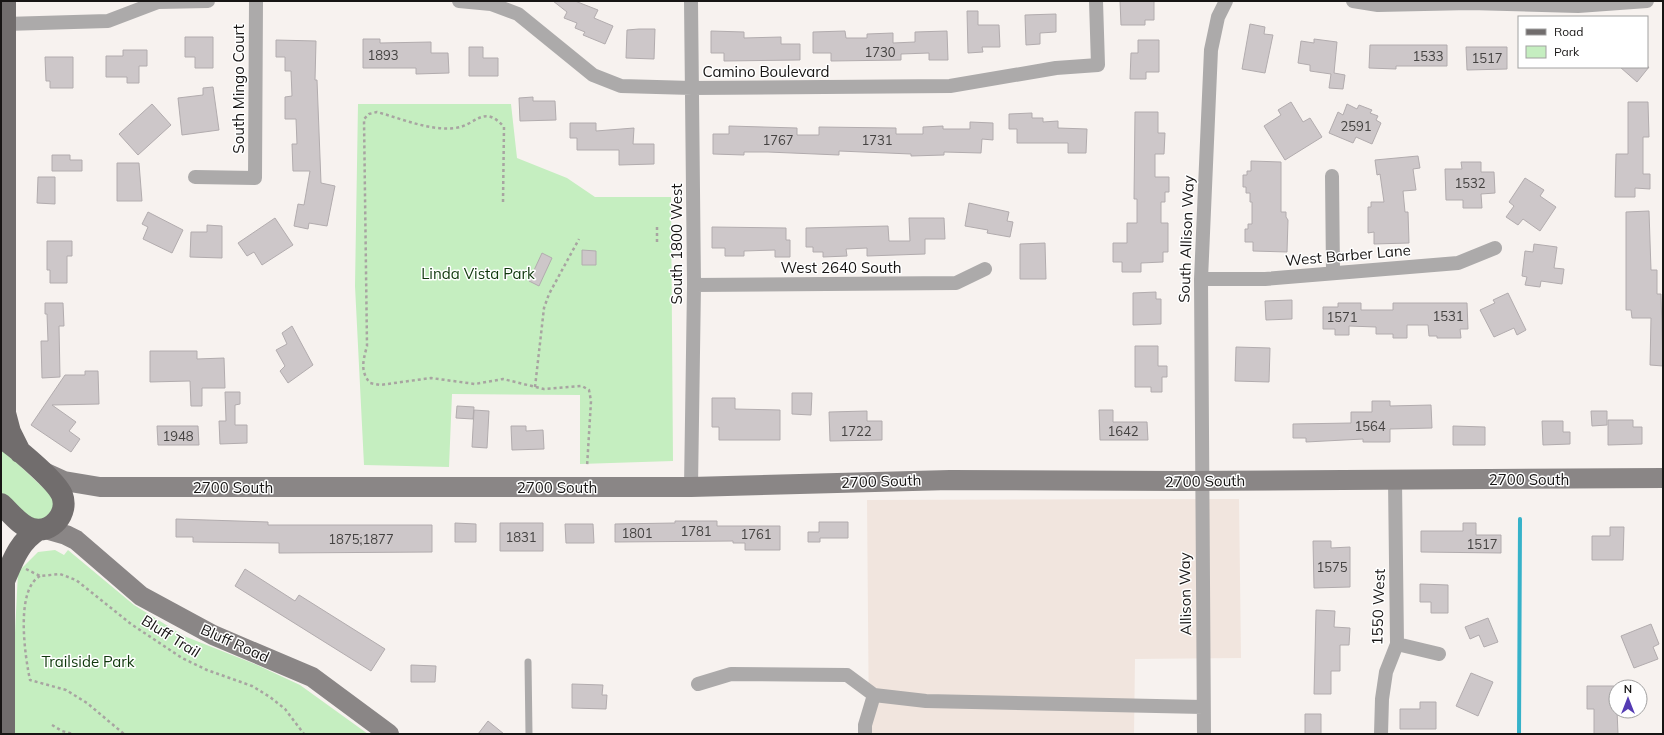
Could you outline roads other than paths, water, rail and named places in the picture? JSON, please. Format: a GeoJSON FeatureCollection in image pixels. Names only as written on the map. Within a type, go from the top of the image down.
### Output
{"type":"FeatureCollection","features":[{"type":"Feature","properties":{"kind":"main road"},"geometry":{"type":"LineString","coordinates":[[5,1],[3,417],[20,452]]}},
{"type":"Feature","properties":{"kind":"main road"},"geometry":{"type":"LineString","coordinates":[[1,438],[20,452],[60,490],[63,507],[56,522],[27,538],[17,550],[3,576],[4,734]]}},
{"type":"Feature","properties":{"kind":"main road","name":"2700 South"},"geometry":{"type":"LineString","coordinates":[[39,469],[64,481],[100,487],[691,486],[950,480],[1395,480],[1663,478]]}},
{"type":"Feature","properties":{"kind":"main road","name":"2700 South"},"geometry":{"type":"LineString","coordinates":[[63,507],[83,492],[100,487]]}},
{"type":"Feature","properties":{"kind":"main road"},"geometry":{"type":"LineString","coordinates":[[1,504],[26,527],[42,529]]}},
{"type":"Feature","properties":{"kind":"main road","name":"Bluff Road"},"geometry":{"type":"LineString","coordinates":[[63,507],[73,532],[85,547]]}},
{"type":"Feature","properties":{"kind":"main road","name":"Bluff Road"},"geometry":{"type":"LineString","coordinates":[[42,529],[66,535],[85,547],[142,596],[213,635],[312,677],[389,734]]}},
{"type":"Feature","properties":{"kind":"street"},"geometry":{"type":"LineString","coordinates":[[5,24],[108,21],[158,2],[208,1]]}},
{"type":"Feature","properties":{"kind":"street","name":"South Mingo Court"},"geometry":{"type":"LineString","coordinates":[[195,177],[255,178],[256,1]]}},
{"type":"Feature","properties":{"kind":"street","name":"Camino Boulevard"},"geometry":{"type":"LineString","coordinates":[[459,1],[491,4],[518,14],[593,75],[621,86],[692,88],[950,86],[1056,68],[1098,65],[1096,1]]}},
{"type":"Feature","properties":{"kind":"street","name":"South 1800 West"},"geometry":{"type":"LineString","coordinates":[[691,1],[694,285],[691,486]]}},
{"type":"Feature","properties":{"kind":"street","name":"South Allison Way"},"geometry":{"type":"LineString","coordinates":[[1201,480],[1200,278],[1211,50],[1218,17],[1226,1]]}},
{"type":"Feature","properties":{"kind":"street"},"geometry":{"type":"LineString","coordinates":[[1353,1],[1378,5],[1470,2],[1578,6],[1647,1]]}},
{"type":"Feature","properties":{"kind":"street"},"geometry":{"type":"LineString","coordinates":[[1332,176],[1333,272]]}},
{"type":"Feature","properties":{"kind":"street","name":"West Barber Lane"},"geometry":{"type":"LineString","coordinates":[[1200,278],[1265,279],[1333,272],[1458,263],[1495,248]]}},
{"type":"Feature","properties":{"kind":"street","name":"West 2640 South"},"geometry":{"type":"LineString","coordinates":[[694,285],[956,283],[985,269]]}},
{"type":"Feature","properties":{"kind":"street","name":"Allison Way"},"geometry":{"type":"LineString","coordinates":[[1201,480],[1204,734]]}},
{"type":"Feature","properties":{"kind":"street","name":"1550 West"},"geometry":{"type":"LineString","coordinates":[[1381,734],[1382,700],[1385,679],[1397,644],[1395,480]]}},
{"type":"Feature","properties":{"kind":"street"},"geometry":{"type":"LineString","coordinates":[[1397,644],[1439,654]]}},
{"type":"Feature","properties":{"kind":"street"},"geometry":{"type":"LineString","coordinates":[[698,684],[731,674],[846,675],[874,695],[926,701],[1203,707]]}},
{"type":"Feature","properties":{"kind":"street"},"geometry":{"type":"LineString","coordinates":[[865,734],[865,725],[874,695]]}},
{"type":"Feature","properties":{"kind":"lane"},"geometry":{"type":"LineString","coordinates":[[528,662],[529,734]]}},
{"type":"Feature","properties":{"kind":"waterway"},"geometry":{"type":"LineString","coordinates":[[1519,734],[1520,519]]}},
{"type":"Feature","properties":{"kind":"park label","name":"Linda Vista Park"},"geometry":{"type":"Point","coordinates":[478,273]}},
{"type":"Feature","properties":{"kind":"park label","name":"Trailside Park"},"geometry":{"type":"Point","coordinates":[88,661]}}]}
